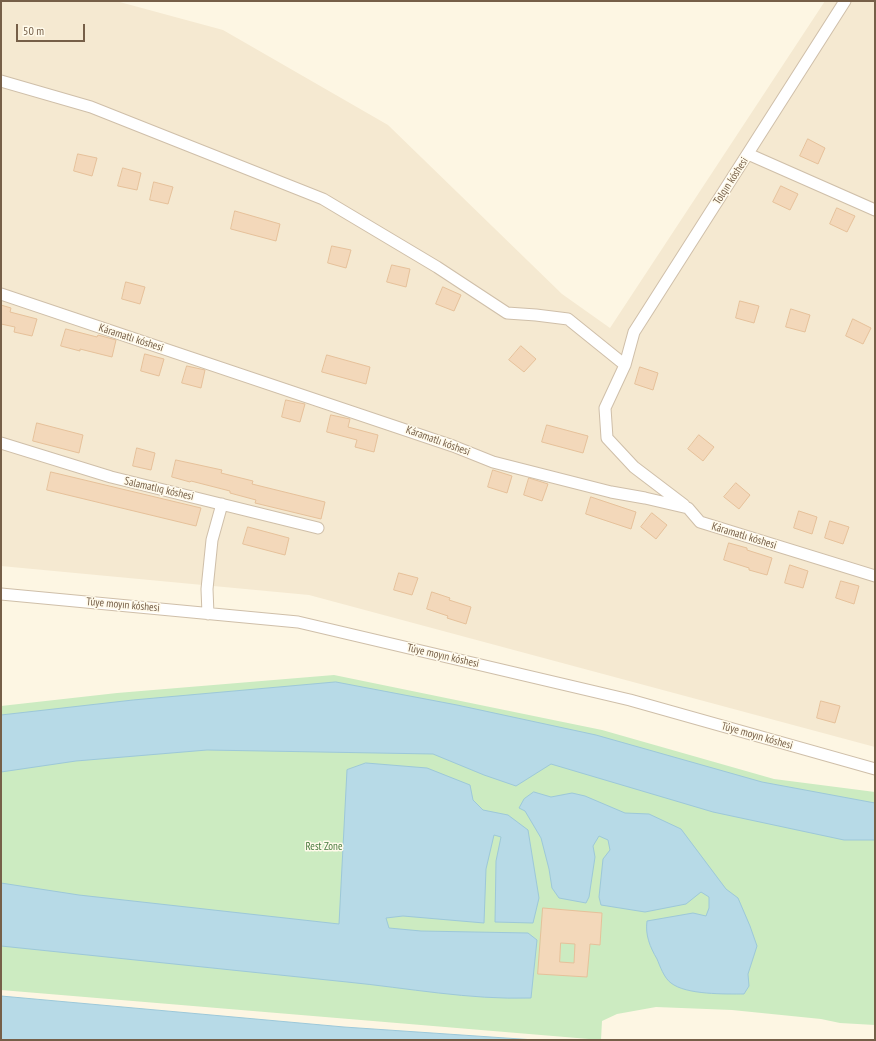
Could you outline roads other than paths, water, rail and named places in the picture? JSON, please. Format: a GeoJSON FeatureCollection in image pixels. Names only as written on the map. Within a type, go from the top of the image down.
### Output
{"type":"FeatureCollection","features":[{"type":"Feature","properties":{"kind":"street","name":"Tolqın kóshesi"},"geometry":{"type":"LineString","coordinates":[[688,508],[634,467],[607,438],[605,408],[625,365],[634,332],[845,1]]}},
{"type":"Feature","properties":{"kind":"street"},"geometry":{"type":"LineString","coordinates":[[1,81],[91,107],[323,199],[437,267],[507,314],[536,315],[568,319],[625,365]]}},
{"type":"Feature","properties":{"kind":"street"},"geometry":{"type":"LineString","coordinates":[[748,154],[875,210]]}},
{"type":"Feature","properties":{"kind":"street","name":"Káramatlı kóshesi"},"geometry":{"type":"LineString","coordinates":[[1,294],[453,446],[493,462],[611,492],[688,508],[700,522],[875,576]]}},
{"type":"Feature","properties":{"kind":"street","name":"Salamatlıq kóshesi"},"geometry":{"type":"LineString","coordinates":[[1,443],[111,477],[318,528]]}},
{"type":"Feature","properties":{"kind":"street"},"geometry":{"type":"LineString","coordinates":[[208,614],[207,589],[212,540],[222,504]]}},
{"type":"Feature","properties":{"kind":"street","name":"Túye moyın kóshesi"},"geometry":{"type":"LineString","coordinates":[[1,594],[298,622],[630,700],[875,769]]}},
{"type":"Feature","properties":{"kind":"water"},"geometry":{"type":"Polygon","coordinates":[[[336,682],[457,705],[596,735],[762,782],[875,803],[875,840],[844,840],[713,812],[551,764],[516,786],[484,775],[433,754],[207,750],[76,761],[1,772],[1,715],[133,700],[336,682]]]}},
{"type":"Feature","properties":{"kind":"water"},"geometry":{"type":"Polygon","coordinates":[[[366,763],[427,768],[470,785],[473,800],[483,810],[508,815],[528,830],[539,898],[533,923],[495,922],[496,861],[501,837],[494,835],[486,869],[484,923],[403,916],[386,918],[389,928],[421,931],[528,933],[537,940],[531,998],[462,995],[1,946],[1,883],[79,895],[339,924],[347,770],[366,763]]]}},
{"type":"Feature","properties":{"kind":"water"},"geometry":{"type":"Polygon","coordinates":[[[534,792],[551,797],[572,793],[585,796],[625,813],[649,814],[681,829],[726,889],[738,898],[750,926],[757,946],[748,974],[749,986],[744,994],[696,992],[678,987],[671,983],[662,972],[650,945],[647,936],[647,921],[693,913],[706,916],[709,908],[709,897],[701,892],[686,904],[645,912],[601,905],[599,897],[603,859],[610,850],[608,840],[599,836],[593,846],[595,857],[589,897],[586,903],[559,898],[552,888],[541,838],[525,811],[519,808],[524,799],[534,792]]]}},
{"type":"Feature","properties":{"kind":"water"},"geometry":{"type":"Polygon","coordinates":[[[1,996],[344,1027],[535,1040],[1,1040],[1,996]]]}},
{"type":"Feature","properties":{"kind":"park label","name":"Rest Zone"},"geometry":{"type":"Point","coordinates":[324,847]}}]}
